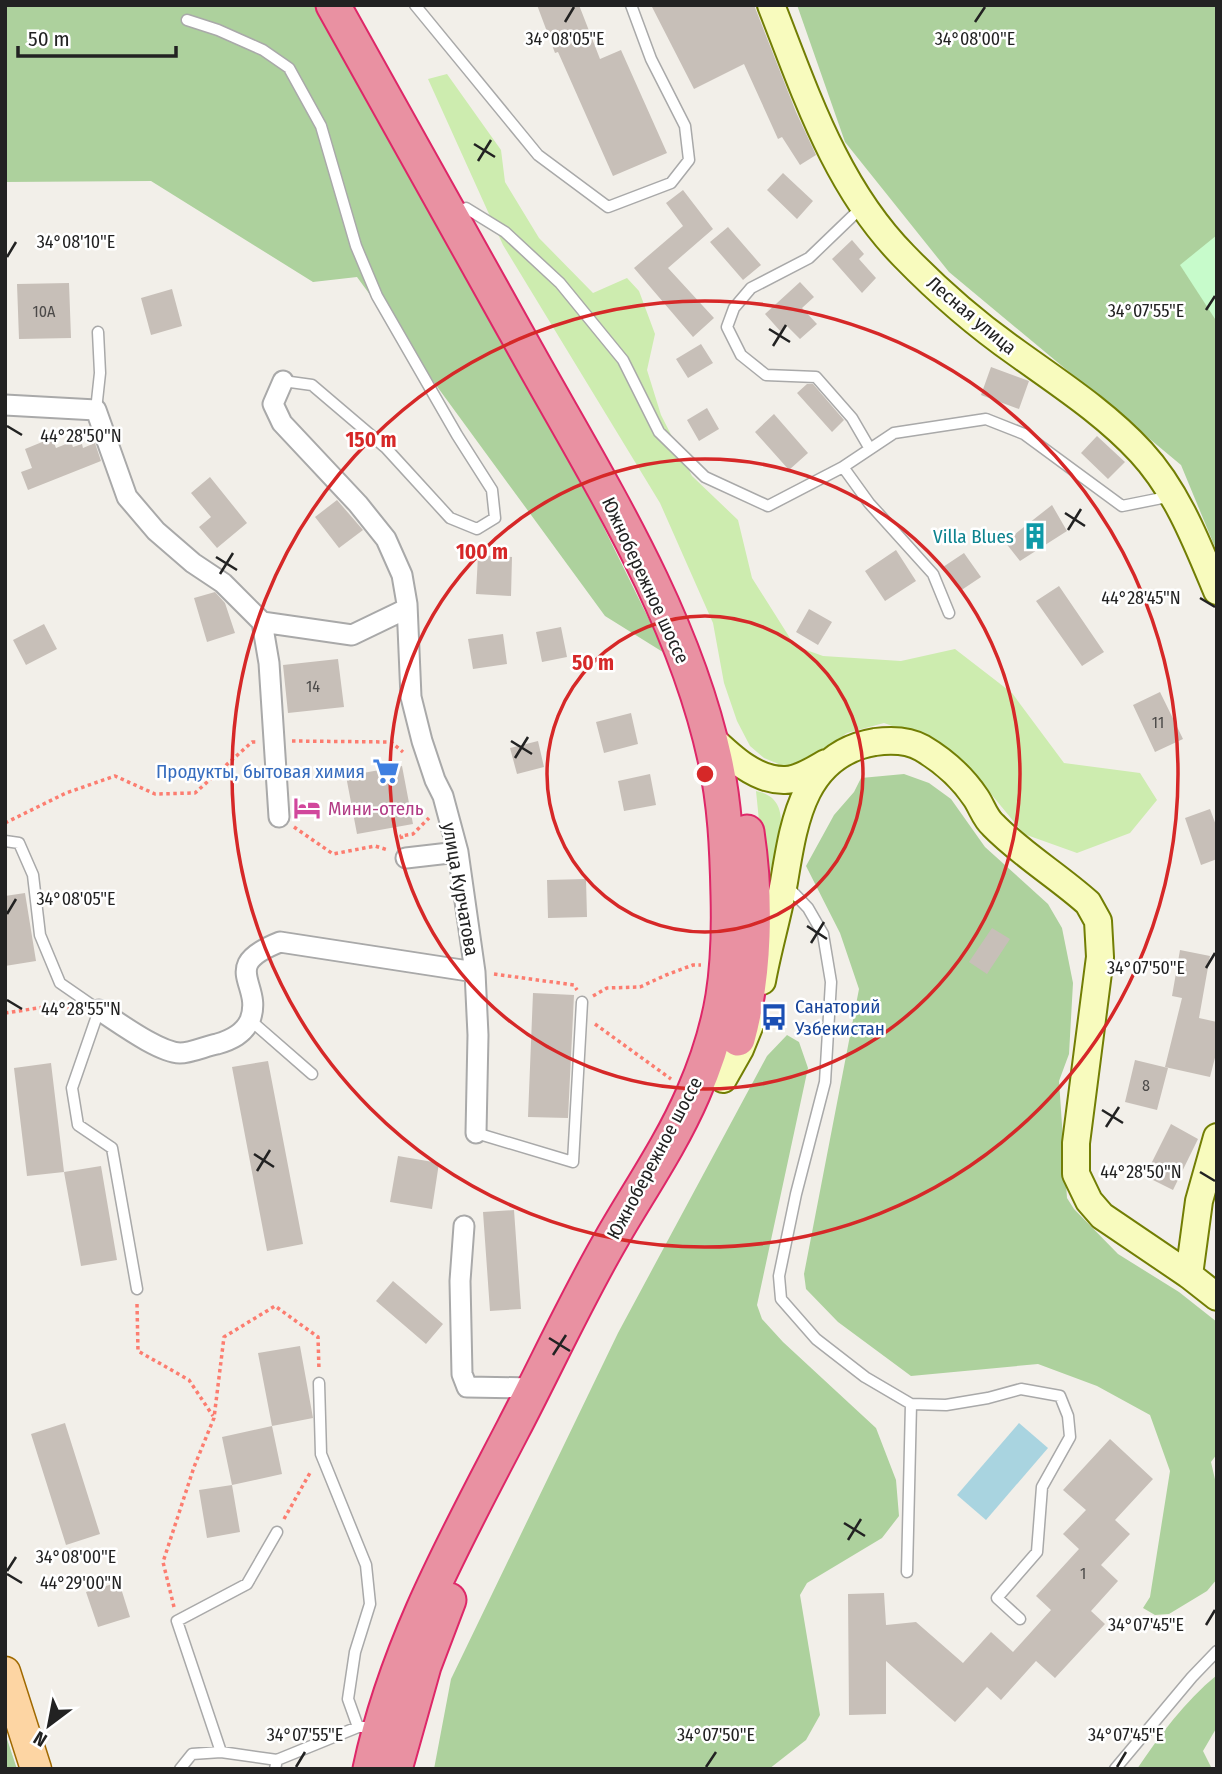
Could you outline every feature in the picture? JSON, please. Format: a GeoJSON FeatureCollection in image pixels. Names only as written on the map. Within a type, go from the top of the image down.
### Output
{"type":"FeatureCollection","features":[{"type":"Feature","properties":{"kind":"highway","name":"Южнобережное шоссе"},"geometry":{"type":"LineString","coordinates":[[333,5],[641,558],[668,616],[695,686],[719,780],[727,834],[729,949],[724,1003],[716,1034],[693,1095],[652,1171],[609,1242],[438,1573],[388,1694],[370,1769]]}},
{"type":"Feature","properties":{"kind":"highway","name":"Южнобережное шоссе"},"geometry":{"type":"LineString","coordinates":[[356,5],[676,592],[709,665],[734,760],[747,836],[752,922],[750,988],[738,1037],[723,1079],[524,1451],[444,1609],[424,1666],[381,1726]]}},
{"type":"Feature","properties":{"kind":"highway","name":"Южнобережное шоссе"},"geometry":{"type":"LineString","coordinates":[[381,1726],[395,1769]]}},
{"type":"Feature","properties":{"kind":"main road","name":"Лесная улица"},"geometry":{"type":"LineString","coordinates":[[771,5],[822,132],[862,206],[903,255],[955,305],[1092,406],[1142,453],[1172,496],[1194,535],[1217,592]]}},
{"type":"Feature","properties":{"kind":"main road"},"geometry":{"type":"LineString","coordinates":[[709,736],[734,760],[763,775],[786,780],[804,775],[864,744],[900,741],[918,746],[941,760],[962,779],[990,822],[1003,836],[1088,903],[1098,920],[1100,957],[1080,1113],[1076,1174],[1089,1201],[1102,1216],[1203,1283]]}},
{"type":"Feature","properties":{"kind":"main road"},"geometry":{"type":"LineString","coordinates":[[723,1079],[740,1049],[758,1006],[793,827],[805,796],[826,763]]}},
{"type":"Feature","properties":{"kind":"main road"},"geometry":{"type":"LineString","coordinates":[[729,949],[760,910],[785,869]]}},
{"type":"Feature","properties":{"kind":"main road"},"geometry":{"type":"LineString","coordinates":[[1203,1283],[1199,1201],[1217,1136]]}},
{"type":"Feature","properties":{"kind":"main road"},"geometry":{"type":"LineString","coordinates":[[5,1672],[36,1769]]}},
{"type":"Feature","properties":{"kind":"main road"},"geometry":{"type":"LineString","coordinates":[[5,1699],[27,1769]]}},
{"type":"Feature","properties":{"kind":"street","name":"улица Курчатова"},"geometry":{"type":"LineString","coordinates":[[283,381],[273,404],[282,423],[386,538],[402,575],[407,604],[411,697],[422,741],[443,796],[458,852],[474,972],[478,1035],[476,1133]]}},
{"type":"Feature","properties":{"kind":"street"},"geometry":{"type":"LineString","coordinates":[[5,405],[96,410],[127,497],[156,531],[193,563],[223,583],[262,622],[269,663],[279,817]]}},
{"type":"Feature","properties":{"kind":"street"},"geometry":{"type":"LineString","coordinates":[[262,622],[352,635],[406,609]]}},
{"type":"Feature","properties":{"kind":"street"},"geometry":{"type":"LineString","coordinates":[[406,858],[458,852]]}},
{"type":"Feature","properties":{"kind":"street"},"geometry":{"type":"LineString","coordinates":[[100,1010],[158,1046],[180,1053],[229,1040],[242,1032],[250,1020],[253,1005],[246,971],[249,961],[258,950],[280,942],[474,972]]}},
{"type":"Feature","properties":{"kind":"street"},"geometry":{"type":"LineString","coordinates":[[464,1226],[460,1281],[462,1374],[467,1387],[534,1388]]}},
{"type":"Feature","properties":{"kind":"lane"},"geometry":{"type":"LineString","coordinates":[[415,5],[537,155],[608,207],[671,183],[689,160],[685,126],[652,60],[631,5]]}},
{"type":"Feature","properties":{"kind":"lane"},"geometry":{"type":"LineString","coordinates":[[187,20],[263,50],[289,68],[321,126],[356,246],[377,296],[492,490],[495,518],[477,529],[450,518],[386,449],[341,408],[312,385],[283,381]]}},
{"type":"Feature","properties":{"kind":"lane"},"geometry":{"type":"LineString","coordinates":[[862,206],[809,258],[751,288],[734,308],[727,327],[741,355],[765,375],[817,377],[852,418],[870,449]]}},
{"type":"Feature","properties":{"kind":"lane"},"geometry":{"type":"LineString","coordinates":[[467,208],[505,232],[560,283],[623,360],[659,432],[705,477],[768,506],[843,467],[894,433],[986,419],[1024,434],[1122,506],[1172,496]]}},
{"type":"Feature","properties":{"kind":"lane"},"geometry":{"type":"LineString","coordinates":[[96,410],[100,373],[98,332]]}},
{"type":"Feature","properties":{"kind":"lane"},"geometry":{"type":"LineString","coordinates":[[843,467],[869,503],[933,574],[949,613]]}},
{"type":"Feature","properties":{"kind":"lane"},"geometry":{"type":"LineString","coordinates":[[5,841],[19,843],[33,876],[40,935],[60,983],[100,1010],[72,1088],[78,1125],[112,1148],[137,1289]]}},
{"type":"Feature","properties":{"kind":"lane"},"geometry":{"type":"LineString","coordinates":[[785,869],[823,934],[831,982],[825,1082],[796,1194],[779,1276],[781,1299],[816,1339],[865,1377],[911,1405],[946,1405],[988,1398],[1021,1388],[1060,1396],[1068,1416],[1070,1437],[1042,1487],[1037,1552],[997,1598],[1020,1619]]}},
{"type":"Feature","properties":{"kind":"lane"},"geometry":{"type":"LineString","coordinates":[[476,1133],[573,1162],[582,1002]]}},
{"type":"Feature","properties":{"kind":"lane"},"geometry":{"type":"LineString","coordinates":[[250,1020],[312,1074]]}},
{"type":"Feature","properties":{"kind":"lane"},"geometry":{"type":"LineString","coordinates":[[319,1383],[321,1454],[344,1517],[366,1565],[370,1604],[355,1651],[348,1699],[381,1726]]}},
{"type":"Feature","properties":{"kind":"lane"},"geometry":{"type":"LineString","coordinates":[[907,1572],[911,1405]]}},
{"type":"Feature","properties":{"kind":"lane"},"geometry":{"type":"LineString","coordinates":[[221,1752],[177,1621],[247,1584],[277,1532]]}},
{"type":"Feature","properties":{"kind":"lane"},"geometry":{"type":"LineString","coordinates":[[1115,1769],[1192,1676],[1217,1651]]}},
{"type":"Feature","properties":{"kind":"lane"},"geometry":{"type":"LineString","coordinates":[[180,1769],[192,1754],[221,1752],[276,1764],[381,1726]]}},
{"type":"Feature","properties":{"kind":"path"},"geometry":{"type":"LineString","coordinates":[[273,741],[391,742],[406,755]]}},
{"type":"Feature","properties":{"kind":"path"},"geometry":{"type":"LineString","coordinates":[[5,823],[66,793],[115,776],[155,794],[195,793],[252,742]]}},
{"type":"Feature","properties":{"kind":"path"},"geometry":{"type":"LineString","coordinates":[[406,858],[401,836],[413,834],[429,819],[428,809]]}},
{"type":"Feature","properties":{"kind":"path"},"geometry":{"type":"LineString","coordinates":[[279,817],[333,854],[381,846],[406,858]]}},
{"type":"Feature","properties":{"kind":"path"},"geometry":{"type":"LineString","coordinates":[[474,972],[574,985],[582,1002],[607,988],[640,988],[693,965]]}},
{"type":"Feature","properties":{"kind":"path"},"geometry":{"type":"LineString","coordinates":[[5,1013],[45,1007],[100,1010]]}},
{"type":"Feature","properties":{"kind":"path"},"geometry":{"type":"LineString","coordinates":[[582,1014],[693,1095]]}},
{"type":"Feature","properties":{"kind":"path"},"geometry":{"type":"LineString","coordinates":[[137,1289],[138,1351],[189,1380],[214,1418]]}},
{"type":"Feature","properties":{"kind":"path"},"geometry":{"type":"LineString","coordinates":[[177,1621],[163,1562],[194,1467],[214,1418],[224,1337],[275,1306],[318,1337],[319,1383]]}},
{"type":"Feature","properties":{"kind":"path"},"geometry":{"type":"LineString","coordinates":[[277,1532],[321,1454]]}},
{"type":"Feature","properties":{"kind":"green space"},"geometry":{"type":"Polygon","coordinates":[[[5,5],[317,5],[515,347],[666,654],[605,616],[357,277],[313,282],[151,181],[5,182],[5,5]]]}},
{"type":"Feature","properties":{"kind":"green space"},"geometry":{"type":"Polygon","coordinates":[[[797,5],[1217,5],[1217,552],[1181,465],[949,272],[845,142],[797,5]]]}},
{"type":"Feature","properties":{"kind":"green space"},"geometry":{"type":"Polygon","coordinates":[[[447,74],[501,150],[505,182],[539,238],[593,293],[627,278],[639,291],[655,334],[647,370],[661,415],[692,476],[738,520],[752,578],[795,646],[823,656],[901,661],[955,649],[1012,693],[1064,763],[1140,773],[1157,800],[1130,833],[1077,853],[1024,834],[987,789],[929,739],[884,723],[847,733],[798,767],[786,767],[764,758],[750,746],[737,721],[724,683],[713,623],[660,503],[503,245],[428,79],[447,74]]]}},
{"type":"Feature","properties":{"kind":"green space"},"geometry":{"type":"Polygon","coordinates":[[[1217,235],[1217,322],[1180,265],[1217,235]]]}},
{"type":"Feature","properties":{"kind":"green space"},"geometry":{"type":"Polygon","coordinates":[[[904,774],[929,783],[951,799],[985,847],[1048,904],[1062,928],[1073,983],[1069,1054],[1059,1081],[1067,1198],[1074,1209],[1118,1254],[1179,1292],[1217,1322],[1217,1454],[1211,1462],[1217,1488],[1217,1579],[1207,1591],[1169,1614],[1155,1615],[1143,1608],[1150,1597],[1170,1471],[1150,1415],[1097,1386],[1038,1364],[911,1376],[838,1322],[806,1289],[804,1274],[859,989],[840,933],[806,866],[834,815],[854,792],[861,778],[904,774]]]}},
{"type":"Feature","properties":{"kind":"green space"},"geometry":{"type":"Polygon","coordinates":[[[756,791],[769,796],[777,804],[780,814],[779,839],[769,875],[765,880],[756,791]]]}},
{"type":"Feature","properties":{"kind":"green space"},"geometry":{"type":"Polygon","coordinates":[[[787,1035],[799,1042],[808,1068],[757,1305],[762,1319],[783,1342],[876,1428],[896,1480],[899,1516],[882,1538],[807,1583],[800,1595],[820,1715],[806,1740],[769,1769],[434,1769],[451,1679],[618,1333],[767,1056],[787,1035]]]}},
{"type":"Feature","properties":{"kind":"green space"},"geometry":{"type":"Polygon","coordinates":[[[1217,1675],[1217,1727],[1203,1751],[1212,1769],[1137,1769],[1184,1707],[1217,1675]]]}},
{"type":"Feature","properties":{"kind":"green space"},"geometry":{"type":"Polygon","coordinates":[[[5,1733],[17,1769],[5,1769],[5,1733]]]}},
{"type":"Feature","properties":{"kind":"water"},"geometry":{"type":"Polygon","coordinates":[[[1019,1423],[1048,1448],[986,1520],[957,1495],[1019,1423]]]}},
{"type":"Feature","properties":{"kind":"building"},"geometry":{"type":"Polygon","coordinates":[[[537,5],[579,5],[600,59],[621,50],[667,153],[613,176],[558,52],[555,53],[537,5]]]}},
{"type":"Feature","properties":{"kind":"building"},"geometry":{"type":"Polygon","coordinates":[[[651,5],[754,5],[816,155],[800,165],[782,137],[778,139],[744,64],[694,89],[651,5]]]}},
{"type":"Feature","properties":{"kind":"building"},"geometry":{"type":"Polygon","coordinates":[[[783,173],[813,201],[797,219],[767,190],[783,173]]]}},
{"type":"Feature","properties":{"kind":"building"},"geometry":{"type":"Polygon","coordinates":[[[683,190],[713,229],[668,268],[714,318],[693,337],[634,268],[683,226],[666,203],[683,190]]]}},
{"type":"Feature","properties":{"kind":"building"},"geometry":{"type":"Polygon","coordinates":[[[728,227],[761,265],[743,280],[710,242],[728,227]]]}},
{"type":"Feature","properties":{"kind":"building"},"geometry":{"type":"Polygon","coordinates":[[[852,240],[864,254],[859,259],[876,278],[862,293],[832,259],[852,240]]]}},
{"type":"Feature","properties":{"kind":"building"},"geometry":{"type":"Polygon","coordinates":[[[800,282],[814,297],[802,308],[817,324],[800,339],[787,326],[781,332],[765,314],[800,282]]]}},
{"type":"Feature","properties":{"kind":"building"},"geometry":{"type":"Polygon","coordinates":[[[69,283],[71,338],[19,339],[17,284],[69,283]]]}},
{"type":"Feature","properties":{"kind":"building"},"geometry":{"type":"Polygon","coordinates":[[[172,289],[182,326],[151,335],[141,298],[172,289]]]}},
{"type":"Feature","properties":{"kind":"building"},"geometry":{"type":"Polygon","coordinates":[[[701,344],[713,363],[688,378],[676,359],[701,344]]]}},
{"type":"Feature","properties":{"kind":"building"},"geometry":{"type":"Polygon","coordinates":[[[991,367],[1029,381],[1019,409],[981,395],[991,367]]]}},
{"type":"Feature","properties":{"kind":"building"},"geometry":{"type":"Polygon","coordinates":[[[807,384],[813,384],[844,420],[832,432],[797,393],[807,384]]]}},
{"type":"Feature","properties":{"kind":"building"},"geometry":{"type":"Polygon","coordinates":[[[707,408],[719,429],[699,441],[687,420],[707,408]]]}},
{"type":"Feature","properties":{"kind":"building"},"geometry":{"type":"Polygon","coordinates":[[[774,414],[808,453],[789,470],[755,432],[774,414]]]}},
{"type":"Feature","properties":{"kind":"building"},"geometry":{"type":"Polygon","coordinates":[[[1097,436],[1125,462],[1108,479],[1081,453],[1097,436]]]}},
{"type":"Feature","properties":{"kind":"building"},"geometry":{"type":"Polygon","coordinates":[[[52,438],[56,448],[71,442],[73,447],[82,444],[83,448],[95,443],[101,461],[28,490],[21,472],[32,468],[25,449],[52,438]]]}},
{"type":"Feature","properties":{"kind":"building"},"geometry":{"type":"Polygon","coordinates":[[[210,477],[247,523],[217,548],[199,527],[211,517],[191,493],[210,477]]]}},
{"type":"Feature","properties":{"kind":"building"},"geometry":{"type":"Polygon","coordinates":[[[337,500],[363,530],[339,548],[315,517],[337,500]]]}},
{"type":"Feature","properties":{"kind":"building","name":"Villa Blues"},"geometry":{"type":"Polygon","coordinates":[[[1052,505],[1067,531],[1020,561],[1005,542],[1052,505]]]}},
{"type":"Feature","properties":{"kind":"building"},"geometry":{"type":"Polygon","coordinates":[[[896,550],[916,581],[885,601],[865,571],[896,550]]]}},
{"type":"Feature","properties":{"kind":"building"},"geometry":{"type":"Polygon","coordinates":[[[964,553],[981,577],[960,591],[943,567],[964,553]]]}},
{"type":"Feature","properties":{"kind":"building"},"geometry":{"type":"Polygon","coordinates":[[[478,555],[512,557],[511,596],[476,594],[478,555]]]}},
{"type":"Feature","properties":{"kind":"building"},"geometry":{"type":"Polygon","coordinates":[[[1059,586],[1104,652],[1082,666],[1036,601],[1059,586]]]}},
{"type":"Feature","properties":{"kind":"building"},"geometry":{"type":"Polygon","coordinates":[[[215,592],[225,603],[235,633],[207,642],[194,598],[215,592]]]}},
{"type":"Feature","properties":{"kind":"building"},"geometry":{"type":"Polygon","coordinates":[[[809,609],[832,622],[818,645],[796,632],[809,609]]]}},
{"type":"Feature","properties":{"kind":"building"},"geometry":{"type":"Polygon","coordinates":[[[44,624],[57,649],[26,665],[13,640],[44,624]]]}},
{"type":"Feature","properties":{"kind":"building"},"geometry":{"type":"Polygon","coordinates":[[[561,627],[567,657],[542,662],[536,632],[561,627]]]}},
{"type":"Feature","properties":{"kind":"building"},"geometry":{"type":"Polygon","coordinates":[[[503,634],[507,664],[473,669],[468,639],[503,634]]]}},
{"type":"Feature","properties":{"kind":"building"},"geometry":{"type":"Polygon","coordinates":[[[338,659],[344,707],[288,713],[283,665],[338,659]]]}},
{"type":"Feature","properties":{"kind":"building"},"geometry":{"type":"Polygon","coordinates":[[[1160,692],[1183,739],[1155,752],[1133,705],[1160,692]]]}},
{"type":"Feature","properties":{"kind":"building"},"geometry":{"type":"Polygon","coordinates":[[[631,713],[638,744],[604,753],[596,722],[631,713]]]}},
{"type":"Feature","properties":{"kind":"building"},"geometry":{"type":"Polygon","coordinates":[[[538,741],[544,767],[517,774],[510,748],[538,741]]]}},
{"type":"Feature","properties":{"kind":"building"},"geometry":{"type":"Polygon","coordinates":[[[402,766],[413,824],[357,834],[346,776],[402,766]]]}},
{"type":"Feature","properties":{"kind":"building"},"geometry":{"type":"Polygon","coordinates":[[[650,774],[656,805],[624,811],[618,781],[650,774]]]}},
{"type":"Feature","properties":{"kind":"building"},"geometry":{"type":"Polygon","coordinates":[[[1210,809],[1217,828],[1217,859],[1201,865],[1185,818],[1210,809]]]}},
{"type":"Feature","properties":{"kind":"building"},"geometry":{"type":"Polygon","coordinates":[[[586,879],[587,917],[548,918],[547,880],[586,879]]]}},
{"type":"Feature","properties":{"kind":"building"},"geometry":{"type":"Polygon","coordinates":[[[25,893],[36,961],[5,966],[5,896],[25,893]]]}},
{"type":"Feature","properties":{"kind":"building"},"geometry":{"type":"Polygon","coordinates":[[[992,928],[1010,939],[987,974],[969,962],[992,928]]]}},
{"type":"Feature","properties":{"kind":"building"},"geometry":{"type":"Polygon","coordinates":[[[1180,950],[1210,956],[1199,1018],[1217,1022],[1217,1050],[1210,1077],[1165,1067],[1182,998],[1172,996],[1180,950]]]}},
{"type":"Feature","properties":{"kind":"building"},"geometry":{"type":"Polygon","coordinates":[[[533,993],[574,995],[568,1118],[528,1117],[533,993]]]}},
{"type":"Feature","properties":{"kind":"building"},"geometry":{"type":"Polygon","coordinates":[[[1135,1060],[1168,1068],[1157,1110],[1125,1102],[1135,1060]]]}},
{"type":"Feature","properties":{"kind":"building"},"geometry":{"type":"Polygon","coordinates":[[[268,1061],[303,1244],[267,1251],[232,1067],[268,1061]]]}},
{"type":"Feature","properties":{"kind":"building"},"geometry":{"type":"Polygon","coordinates":[[[51,1063],[64,1172],[27,1176],[14,1068],[51,1063]]]}},
{"type":"Feature","properties":{"kind":"building"},"geometry":{"type":"Polygon","coordinates":[[[1171,1124],[1198,1139],[1173,1190],[1145,1176],[1171,1124]]]}},
{"type":"Feature","properties":{"kind":"building"},"geometry":{"type":"Polygon","coordinates":[[[398,1156],[439,1163],[432,1209],[390,1202],[398,1156]]]}},
{"type":"Feature","properties":{"kind":"building"},"geometry":{"type":"Polygon","coordinates":[[[101,1166],[117,1260],[81,1266],[64,1172],[101,1166]]]}},
{"type":"Feature","properties":{"kind":"building"},"geometry":{"type":"Polygon","coordinates":[[[514,1210],[521,1309],[490,1311],[483,1212],[514,1210]]]}},
{"type":"Feature","properties":{"kind":"building"},"geometry":{"type":"Polygon","coordinates":[[[393,1281],[443,1324],[426,1344],[376,1301],[393,1281]]]}},
{"type":"Feature","properties":{"kind":"building"},"geometry":{"type":"Polygon","coordinates":[[[300,1346],[313,1418],[272,1426],[258,1353],[300,1346]]]}},
{"type":"Feature","properties":{"kind":"building"},"geometry":{"type":"Polygon","coordinates":[[[65,1423],[100,1534],[66,1545],[31,1434],[65,1423]]]}},
{"type":"Feature","properties":{"kind":"building"},"geometry":{"type":"Polygon","coordinates":[[[272,1426],[282,1474],[232,1485],[222,1437],[272,1426]]]}},
{"type":"Feature","properties":{"kind":"building"},"geometry":{"type":"Polygon","coordinates":[[[1110,1439],[1153,1479],[1115,1520],[1130,1534],[1101,1565],[1118,1581],[1091,1611],[1105,1624],[1055,1678],[1036,1661],[1001,1700],[987,1687],[955,1722],[886,1661],[886,1714],[849,1715],[848,1594],[884,1593],[886,1625],[916,1622],[963,1663],[991,1632],[1013,1652],[1051,1610],[1036,1596],[1079,1549],[1063,1534],[1086,1510],[1063,1490],[1110,1439]]]}},
{"type":"Feature","properties":{"kind":"building"},"geometry":{"type":"Polygon","coordinates":[[[232,1485],[240,1532],[207,1538],[199,1490],[232,1485]]]}},
{"type":"Feature","properties":{"kind":"building"},"geometry":{"type":"Polygon","coordinates":[[[119,1582],[130,1617],[98,1627],[86,1592],[119,1582]]]}},
{"type":"Feature","properties":{"kind":"place","name":"Villa Blues"},"geometry":{"type":"Point","coordinates":[1035,536]}},
{"type":"Feature","properties":{"kind":"place","name":"Продукты, бытовая химия"},"geometry":{"type":"Point","coordinates":[386,771]}},
{"type":"Feature","properties":{"kind":"place","name":"Мини-отель"},"geometry":{"type":"Point","coordinates":[307,808]}},
{"type":"Feature","properties":{"kind":"place","name":"Санаторий Узбекистан"},"geometry":{"type":"Point","coordinates":[774,1017]}}]}
